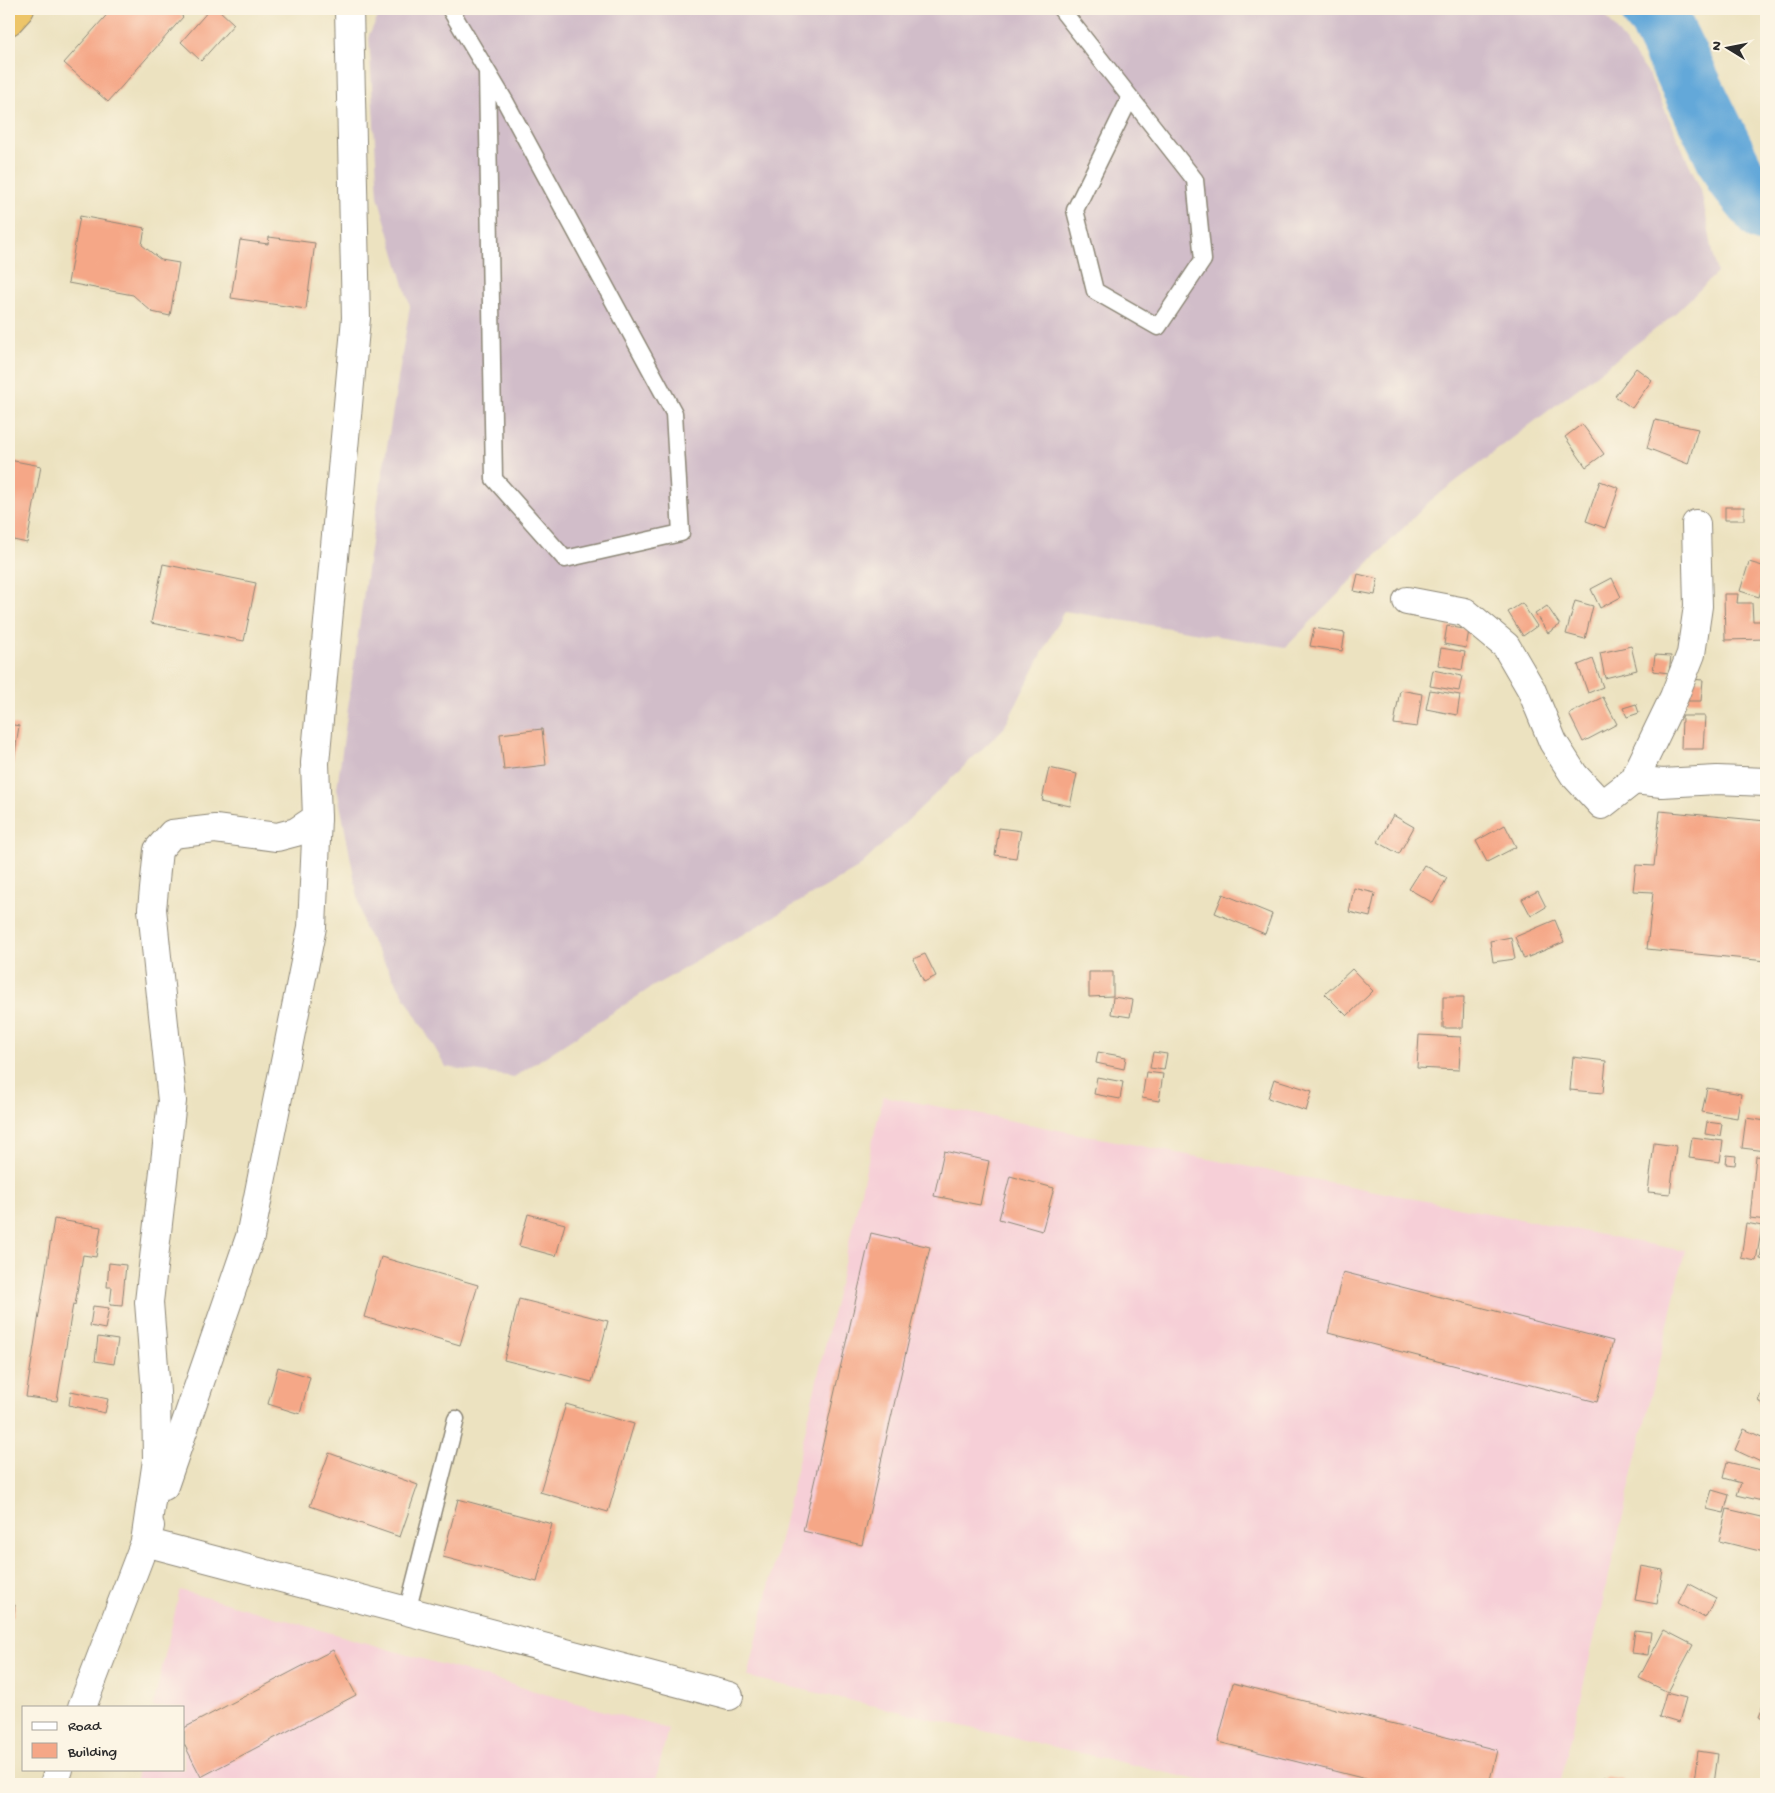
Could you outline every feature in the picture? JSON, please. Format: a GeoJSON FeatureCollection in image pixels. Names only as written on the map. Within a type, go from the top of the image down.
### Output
{"type":"FeatureCollection","features":[{"type":"Feature","properties":{"kind":"highway"},"geometry":{"type":"LineString","coordinates":[[9,21],[20,9]]}},
{"type":"Feature","properties":{"kind":"street"},"geometry":{"type":"LineString","coordinates":[[82,1706],[145,1542],[250,1236],[312,927],[317,818],[316,753],[356,318],[349,9]]}},
{"type":"Feature","properties":{"kind":"street"},"geometry":{"type":"LineString","coordinates":[[1407,601],[1465,612],[1506,646],[1531,689],[1552,742],[1574,775],[1602,805],[1634,780],[1674,697],[1691,654],[1698,606],[1696,524]]}},
{"type":"Feature","properties":{"kind":"street"},"geometry":{"type":"LineString","coordinates":[[1634,780],[1662,784],[1717,780],[1766,782]]}},
{"type":"Feature","properties":{"kind":"street"},"geometry":{"type":"LineString","coordinates":[[145,1542],[157,1460],[156,1392],[149,1302],[172,1101],[152,909],[158,850],[172,834],[214,829],[277,837],[296,832],[317,818]]}},
{"type":"Feature","properties":{"kind":"street"},"geometry":{"type":"LineString","coordinates":[[145,1542],[729,1696]]}},
{"type":"Feature","properties":{"kind":"street"},"geometry":{"type":"LineString","coordinates":[[54,1784],[59,1770]]}},
{"type":"Feature","properties":{"kind":"lane"},"geometry":{"type":"LineString","coordinates":[[450,9],[487,71],[514,118],[674,412],[681,533],[565,559],[494,479],[487,71]]}},
{"type":"Feature","properties":{"kind":"lane"},"geometry":{"type":"LineString","coordinates":[[1060,9],[1195,180],[1203,260],[1158,327],[1095,291],[1076,210],[1130,98]]}},
{"type":"Feature","properties":{"kind":"lane"},"geometry":{"type":"LineString","coordinates":[[407,1612],[456,1419]]}},
{"type":"Feature","properties":{"kind":"shaded area"},"geometry":{"type":"Polygon","coordinates":[[[382,9],[1601,9],[1649,75],[1701,190],[1717,273],[1669,319],[1430,501],[1286,647],[1064,611],[1004,728],[858,868],[652,987],[514,1077],[446,1067],[364,928],[337,788],[368,562],[410,306],[378,196],[369,35],[382,9]]]}},
{"type":"Feature","properties":{"kind":"shaded area"},"geometry":{"type":"Polygon","coordinates":[[[883,1096],[1685,1251],[1560,1784],[1216,1784],[748,1677],[883,1096]]]}},
{"type":"Feature","properties":{"kind":"shaded area"},"geometry":{"type":"Polygon","coordinates":[[[180,1590],[668,1729],[655,1784],[135,1784],[138,1770],[185,1770],[185,1706],[153,1706],[180,1590]]]}},
{"type":"Feature","properties":{"kind":"building"},"geometry":{"type":"Polygon","coordinates":[[[112,9],[174,9],[183,17],[108,102],[64,63],[112,9]]]}},
{"type":"Feature","properties":{"kind":"building"},"geometry":{"type":"Polygon","coordinates":[[[210,9],[218,9],[234,24],[201,61],[181,42],[210,9]]]}},
{"type":"Feature","properties":{"kind":"building"},"geometry":{"type":"Polygon","coordinates":[[[80,216],[145,228],[142,245],[161,260],[179,263],[170,316],[152,312],[133,295],[68,283],[80,216]]]}},
{"type":"Feature","properties":{"kind":"building"},"geometry":{"type":"Polygon","coordinates":[[[269,237],[315,243],[306,309],[231,298],[240,240],[268,244],[269,237]]]}},
{"type":"Feature","properties":{"kind":"building"},"geometry":{"type":"Polygon","coordinates":[[[1636,368],[1652,380],[1632,408],[1615,396],[1636,368]]]}},
{"type":"Feature","properties":{"kind":"building"},"geometry":{"type":"Polygon","coordinates":[[[1655,420],[1698,429],[1688,464],[1647,448],[1655,420]]]}},
{"type":"Feature","properties":{"kind":"building"},"geometry":{"type":"Polygon","coordinates":[[[1582,424],[1604,454],[1586,467],[1565,437],[1582,424]]]}},
{"type":"Feature","properties":{"kind":"building"},"geometry":{"type":"Polygon","coordinates":[[[9,460],[41,466],[27,543],[9,539],[9,460]]]}},
{"type":"Feature","properties":{"kind":"building"},"geometry":{"type":"Polygon","coordinates":[[[1600,481],[1619,488],[1605,528],[1586,521],[1600,481]]]}},
{"type":"Feature","properties":{"kind":"building"},"geometry":{"type":"Polygon","coordinates":[[[1725,507],[1744,507],[1744,520],[1725,520],[1725,507]]]}},
{"type":"Feature","properties":{"kind":"building"},"geometry":{"type":"Polygon","coordinates":[[[1749,562],[1766,567],[1759,597],[1740,591],[1749,562]]]}},
{"type":"Feature","properties":{"kind":"building"},"geometry":{"type":"Polygon","coordinates":[[[163,564],[256,583],[244,641],[151,623],[163,564]]]}},
{"type":"Feature","properties":{"kind":"building"},"geometry":{"type":"Polygon","coordinates":[[[1358,574],[1378,579],[1375,595],[1354,591],[1358,574]]]}},
{"type":"Feature","properties":{"kind":"building"},"geometry":{"type":"Polygon","coordinates":[[[1612,578],[1621,597],[1600,608],[1591,589],[1612,578]]]}},
{"type":"Feature","properties":{"kind":"building"},"geometry":{"type":"Polygon","coordinates":[[[1724,594],[1738,594],[1737,603],[1752,603],[1753,621],[1766,621],[1766,639],[1725,640],[1724,594]]]}},
{"type":"Feature","properties":{"kind":"building"},"geometry":{"type":"Polygon","coordinates":[[[1575,601],[1593,606],[1585,639],[1566,634],[1575,601]]]}},
{"type":"Feature","properties":{"kind":"building"},"geometry":{"type":"Polygon","coordinates":[[[1522,603],[1537,626],[1523,636],[1508,612],[1522,603]]]}},
{"type":"Feature","properties":{"kind":"building"},"geometry":{"type":"Polygon","coordinates":[[[1547,606],[1560,625],[1548,633],[1535,614],[1547,606]]]}},
{"type":"Feature","properties":{"kind":"building"},"geometry":{"type":"Polygon","coordinates":[[[1447,626],[1469,630],[1466,648],[1444,644],[1447,626]]]}},
{"type":"Feature","properties":{"kind":"building"},"geometry":{"type":"Polygon","coordinates":[[[1314,628],[1345,633],[1342,651],[1310,646],[1314,628]]]}},
{"type":"Feature","properties":{"kind":"building"},"geometry":{"type":"Polygon","coordinates":[[[1631,646],[1637,670],[1605,678],[1600,653],[1631,646]]]}},
{"type":"Feature","properties":{"kind":"building"},"geometry":{"type":"Polygon","coordinates":[[[1441,648],[1465,652],[1462,670],[1438,665],[1441,648]]]}},
{"type":"Feature","properties":{"kind":"building"},"geometry":{"type":"Polygon","coordinates":[[[1655,655],[1671,656],[1669,673],[1653,671],[1655,655]]]}},
{"type":"Feature","properties":{"kind":"building"},"geometry":{"type":"Polygon","coordinates":[[[1593,659],[1603,687],[1588,693],[1578,665],[1593,659]]]}},
{"type":"Feature","properties":{"kind":"building"},"geometry":{"type":"Polygon","coordinates":[[[1433,670],[1462,676],[1459,691],[1430,686],[1433,670]]]}},
{"type":"Feature","properties":{"kind":"building"},"geometry":{"type":"Polygon","coordinates":[[[1689,679],[1703,680],[1701,701],[1687,701],[1689,679]]]}},
{"type":"Feature","properties":{"kind":"building"},"geometry":{"type":"Polygon","coordinates":[[[1400,690],[1422,694],[1417,727],[1394,724],[1400,690]]]}},
{"type":"Feature","properties":{"kind":"building"},"geometry":{"type":"Polygon","coordinates":[[[1430,690],[1460,695],[1457,715],[1426,709],[1430,690]]]}},
{"type":"Feature","properties":{"kind":"building"},"geometry":{"type":"Polygon","coordinates":[[[1603,697],[1617,724],[1583,742],[1569,714],[1603,697]]]}},
{"type":"Feature","properties":{"kind":"building"},"geometry":{"type":"Polygon","coordinates":[[[1636,704],[1639,713],[1627,717],[1623,708],[1636,704]]]}},
{"type":"Feature","properties":{"kind":"building"},"geometry":{"type":"Polygon","coordinates":[[[1682,716],[1705,716],[1703,749],[1681,749],[1682,716]]]}},
{"type":"Feature","properties":{"kind":"building"},"geometry":{"type":"Polygon","coordinates":[[[9,724],[19,726],[12,772],[9,771],[9,724]]]}},
{"type":"Feature","properties":{"kind":"building"},"geometry":{"type":"Polygon","coordinates":[[[542,729],[546,765],[504,770],[500,734],[542,729]]]}},
{"type":"Feature","properties":{"kind":"building"},"geometry":{"type":"Polygon","coordinates":[[[1049,768],[1077,774],[1070,806],[1042,800],[1049,768]]]}},
{"type":"Feature","properties":{"kind":"building"},"geometry":{"type":"Polygon","coordinates":[[[1660,811],[1766,821],[1766,961],[1647,949],[1653,892],[1633,891],[1636,865],[1654,866],[1660,811]]]}},
{"type":"Feature","properties":{"kind":"building"},"geometry":{"type":"Polygon","coordinates":[[[1393,815],[1414,827],[1399,854],[1378,842],[1393,815]]]}},
{"type":"Feature","properties":{"kind":"building"},"geometry":{"type":"Polygon","coordinates":[[[1505,825],[1516,847],[1487,862],[1476,841],[1505,825]]]}},
{"type":"Feature","properties":{"kind":"building"},"geometry":{"type":"Polygon","coordinates":[[[999,828],[1021,831],[1016,858],[995,855],[999,828]]]}},
{"type":"Feature","properties":{"kind":"building"},"geometry":{"type":"Polygon","coordinates":[[[1424,865],[1447,878],[1433,903],[1409,889],[1424,865]]]}},
{"type":"Feature","properties":{"kind":"building"},"geometry":{"type":"Polygon","coordinates":[[[1354,888],[1375,893],[1370,917],[1349,912],[1354,888]]]}},
{"type":"Feature","properties":{"kind":"building"},"geometry":{"type":"Polygon","coordinates":[[[1538,891],[1546,907],[1531,916],[1522,899],[1538,891]]]}},
{"type":"Feature","properties":{"kind":"building"},"geometry":{"type":"Polygon","coordinates":[[[1223,894],[1272,914],[1265,934],[1215,913],[1223,894]]]}},
{"type":"Feature","properties":{"kind":"building"},"geometry":{"type":"Polygon","coordinates":[[[1555,920],[1564,942],[1524,959],[1515,937],[1555,920]]]}},
{"type":"Feature","properties":{"kind":"building"},"geometry":{"type":"Polygon","coordinates":[[[1511,937],[1515,959],[1493,962],[1490,941],[1511,937]]]}},
{"type":"Feature","properties":{"kind":"building"},"geometry":{"type":"Polygon","coordinates":[[[925,954],[936,976],[924,982],[913,959],[925,954]]]}},
{"type":"Feature","properties":{"kind":"building"},"geometry":{"type":"Polygon","coordinates":[[[1352,969],[1373,991],[1347,1016],[1325,994],[1352,969]]]}},
{"type":"Feature","properties":{"kind":"building"},"geometry":{"type":"Polygon","coordinates":[[[1089,972],[1113,972],[1113,996],[1089,997],[1089,972]]]}},
{"type":"Feature","properties":{"kind":"building"},"geometry":{"type":"Polygon","coordinates":[[[1113,997],[1133,1000],[1130,1017],[1111,1014],[1113,997]]]}},
{"type":"Feature","properties":{"kind":"building"},"geometry":{"type":"Polygon","coordinates":[[[1443,997],[1464,997],[1463,1028],[1443,1028],[1443,997]]]}},
{"type":"Feature","properties":{"kind":"building"},"geometry":{"type":"Polygon","coordinates":[[[1419,1035],[1461,1037],[1459,1070],[1417,1068],[1419,1035]]]}},
{"type":"Feature","properties":{"kind":"building"},"geometry":{"type":"Polygon","coordinates":[[[1098,1052],[1126,1057],[1124,1069],[1096,1063],[1098,1052]]]}},
{"type":"Feature","properties":{"kind":"building"},"geometry":{"type":"Polygon","coordinates":[[[1153,1052],[1167,1054],[1164,1070],[1150,1068],[1153,1052]]]}},
{"type":"Feature","properties":{"kind":"building"},"geometry":{"type":"Polygon","coordinates":[[[1573,1057],[1606,1061],[1603,1093],[1570,1090],[1573,1057]]]}},
{"type":"Feature","properties":{"kind":"building"},"geometry":{"type":"Polygon","coordinates":[[[1146,1072],[1163,1074],[1159,1101],[1142,1098],[1146,1072]]]}},
{"type":"Feature","properties":{"kind":"building"},"geometry":{"type":"Polygon","coordinates":[[[1097,1077],[1123,1082],[1120,1099],[1094,1094],[1097,1077]]]}},
{"type":"Feature","properties":{"kind":"building"},"geometry":{"type":"Polygon","coordinates":[[[1274,1079],[1312,1091],[1306,1111],[1268,1098],[1274,1079]]]}},
{"type":"Feature","properties":{"kind":"building"},"geometry":{"type":"Polygon","coordinates":[[[1707,1088],[1741,1094],[1737,1118],[1702,1112],[1707,1088]]]}},
{"type":"Feature","properties":{"kind":"building"},"geometry":{"type":"Polygon","coordinates":[[[1746,1118],[1766,1121],[1766,1151],[1742,1148],[1746,1118]]]}},
{"type":"Feature","properties":{"kind":"building"},"geometry":{"type":"Polygon","coordinates":[[[1707,1122],[1722,1124],[1720,1136],[1705,1134],[1707,1122]]]}},
{"type":"Feature","properties":{"kind":"building"},"geometry":{"type":"Polygon","coordinates":[[[1692,1137],[1723,1141],[1720,1162],[1689,1158],[1692,1137]]]}},
{"type":"Feature","properties":{"kind":"building"},"geometry":{"type":"Polygon","coordinates":[[[1654,1143],[1676,1146],[1670,1194],[1648,1192],[1654,1143]]]}},
{"type":"Feature","properties":{"kind":"building"},"geometry":{"type":"Polygon","coordinates":[[[944,1151],[989,1161],[980,1205],[934,1196],[944,1151]]]}},
{"type":"Feature","properties":{"kind":"building"},"geometry":{"type":"Polygon","coordinates":[[[1727,1155],[1736,1156],[1735,1165],[1726,1164],[1727,1155]]]}},
{"type":"Feature","properties":{"kind":"building"},"geometry":{"type":"Polygon","coordinates":[[[1756,1156],[1766,1157],[1766,1220],[1750,1218],[1756,1156]]]}},
{"type":"Feature","properties":{"kind":"building"},"geometry":{"type":"Polygon","coordinates":[[[1010,1176],[1054,1188],[1042,1231],[999,1219],[1010,1176]]]}},
{"type":"Feature","properties":{"kind":"building"},"geometry":{"type":"Polygon","coordinates":[[[528,1214],[565,1224],[556,1256],[519,1246],[528,1214]]]}},
{"type":"Feature","properties":{"kind":"building"},"geometry":{"type":"Polygon","coordinates":[[[54,1219],[101,1227],[96,1257],[83,1255],[57,1401],[26,1397],[54,1219]]]}},
{"type":"Feature","properties":{"kind":"building"},"geometry":{"type":"Polygon","coordinates":[[[1746,1223],[1762,1226],[1756,1261],[1741,1258],[1746,1223]]]}},
{"type":"Feature","properties":{"kind":"building"},"geometry":{"type":"Polygon","coordinates":[[[1766,1229],[1766,1260],[1760,1259],[1766,1229]]]}},
{"type":"Feature","properties":{"kind":"building"},"geometry":{"type":"Polygon","coordinates":[[[871,1233],[930,1247],[862,1545],[803,1531],[871,1233]]]}},
{"type":"Feature","properties":{"kind":"building"},"geometry":{"type":"Polygon","coordinates":[[[381,1257],[478,1285],[460,1345],[364,1317],[381,1257]]]}},
{"type":"Feature","properties":{"kind":"building"},"geometry":{"type":"Polygon","coordinates":[[[109,1263],[126,1265],[122,1306],[110,1305],[112,1287],[107,1287],[109,1263]]]}},
{"type":"Feature","properties":{"kind":"building"},"geometry":{"type":"Polygon","coordinates":[[[1343,1272],[1613,1341],[1597,1402],[1328,1333],[1343,1272]]]}},
{"type":"Feature","properties":{"kind":"building"},"geometry":{"type":"Polygon","coordinates":[[[519,1299],[608,1321],[592,1382],[504,1360],[519,1299]]]}},
{"type":"Feature","properties":{"kind":"building"},"geometry":{"type":"Polygon","coordinates":[[[93,1306],[109,1308],[105,1329],[90,1326],[93,1306]]]}},
{"type":"Feature","properties":{"kind":"building"},"geometry":{"type":"Polygon","coordinates":[[[98,1337],[118,1340],[114,1364],[95,1361],[98,1337]]]}},
{"type":"Feature","properties":{"kind":"building"},"geometry":{"type":"Polygon","coordinates":[[[278,1367],[310,1377],[300,1414],[268,1404],[278,1367]]]}},
{"type":"Feature","properties":{"kind":"building"},"geometry":{"type":"Polygon","coordinates":[[[1766,1382],[1766,1405],[1758,1401],[1766,1382]]]}},
{"type":"Feature","properties":{"kind":"building"},"geometry":{"type":"Polygon","coordinates":[[[71,1391],[108,1399],[105,1413],[69,1405],[71,1391]]]}},
{"type":"Feature","properties":{"kind":"building"},"geometry":{"type":"Polygon","coordinates":[[[566,1404],[634,1424],[608,1512],[540,1492],[566,1404]]]}},
{"type":"Feature","properties":{"kind":"building"},"geometry":{"type":"Polygon","coordinates":[[[1744,1429],[1766,1439],[1765,1464],[1735,1450],[1744,1429]]]}},
{"type":"Feature","properties":{"kind":"building"},"geometry":{"type":"Polygon","coordinates":[[[329,1453],[418,1485],[400,1537],[310,1506],[329,1453]]]}},
{"type":"Feature","properties":{"kind":"building"},"geometry":{"type":"Polygon","coordinates":[[[1727,1462],[1766,1471],[1766,1502],[1737,1495],[1741,1483],[1723,1478],[1727,1462]]]}},
{"type":"Feature","properties":{"kind":"building"},"geometry":{"type":"Polygon","coordinates":[[[1712,1490],[1729,1495],[1724,1513],[1706,1509],[1712,1490]]]}},
{"type":"Feature","properties":{"kind":"building"},"geometry":{"type":"Polygon","coordinates":[[[458,1499],[552,1524],[537,1582],[443,1557],[458,1499]]]}},
{"type":"Feature","properties":{"kind":"building"},"geometry":{"type":"Polygon","coordinates":[[[1727,1509],[1766,1518],[1764,1552],[1719,1541],[1727,1509]]]}},
{"type":"Feature","properties":{"kind":"building"},"geometry":{"type":"Polygon","coordinates":[[[1641,1566],[1663,1570],[1657,1604],[1635,1600],[1641,1566]]]}},
{"type":"Feature","properties":{"kind":"building"},"geometry":{"type":"Polygon","coordinates":[[[1688,1583],[1716,1598],[1705,1618],[1678,1603],[1688,1583]]]}},
{"type":"Feature","properties":{"kind":"building"},"geometry":{"type":"Polygon","coordinates":[[[9,1603],[15,1605],[13,1617],[9,1616],[9,1603]]]}},
{"type":"Feature","properties":{"kind":"building"},"geometry":{"type":"Polygon","coordinates":[[[1635,1630],[1651,1632],[1648,1655],[1632,1653],[1635,1630]]]}},
{"type":"Feature","properties":{"kind":"building"},"geometry":{"type":"Polygon","coordinates":[[[1664,1630],[1693,1645],[1668,1692],[1639,1678],[1664,1630]]]}},
{"type":"Feature","properties":{"kind":"building"},"geometry":{"type":"Polygon","coordinates":[[[333,1650],[356,1695],[201,1777],[185,1746],[185,1727],[333,1650]]]}},
{"type":"Feature","properties":{"kind":"building"},"geometry":{"type":"Polygon","coordinates":[[[1233,1683],[1497,1750],[1489,1784],[1386,1784],[1218,1742],[1233,1683]]]}},
{"type":"Feature","properties":{"kind":"building"},"geometry":{"type":"Polygon","coordinates":[[[1666,1693],[1686,1698],[1679,1723],[1659,1717],[1666,1693]]]}},
{"type":"Feature","properties":{"kind":"building"},"geometry":{"type":"Polygon","coordinates":[[[1766,1700],[1766,1720],[1758,1717],[1766,1700]]]}},
{"type":"Feature","properties":{"kind":"building"},"geometry":{"type":"Polygon","coordinates":[[[1698,1751],[1718,1754],[1714,1784],[1694,1781],[1698,1751]]]}},
{"type":"Feature","properties":{"kind":"building"},"geometry":{"type":"Polygon","coordinates":[[[1604,1777],[1623,1780],[1623,1784],[1603,1784],[1604,1777]]]}},
{"type":"Feature","properties":{"kind":"waterway"},"geometry":{"type":"LineString","coordinates":[[1651,9],[1658,17],[1736,177],[1766,213]]}}]}
